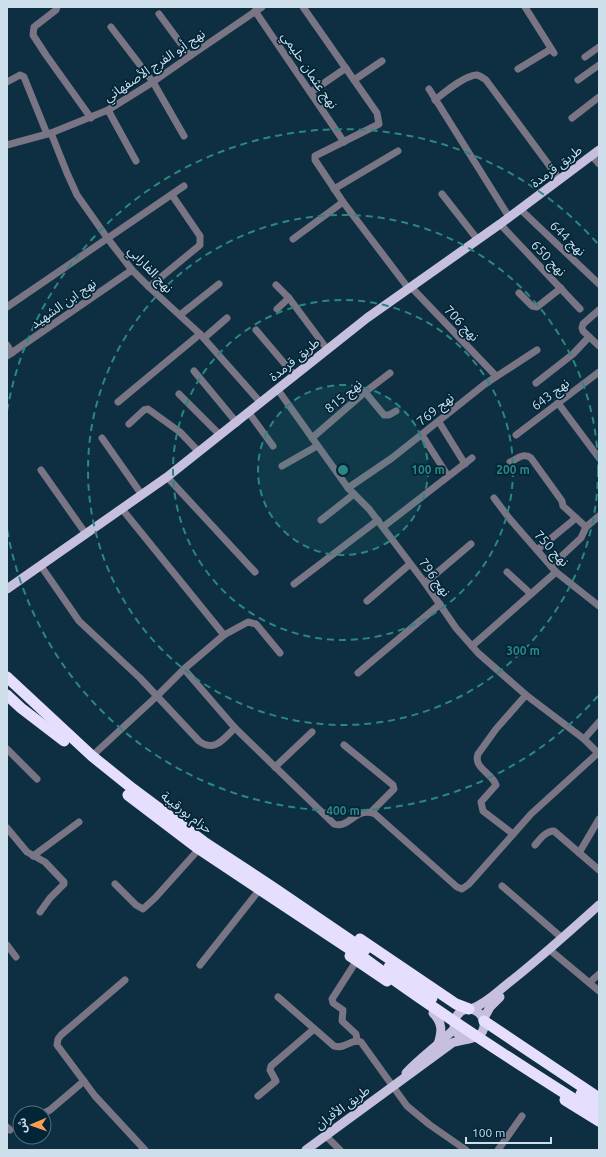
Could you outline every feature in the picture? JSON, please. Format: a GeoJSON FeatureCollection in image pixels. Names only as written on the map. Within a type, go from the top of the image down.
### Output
{"type":"FeatureCollection","features":[{"type":"Feature","properties":{"kind":"highway"},"geometry":{"type":"LineString","coordinates":[[7,668],[33,694],[66,738]]}},
{"type":"Feature","properties":{"kind":"highway","name":"حزام بورقيبة"},"geometry":{"type":"LineString","coordinates":[[7,677],[27,701],[66,738],[87,762],[199,849],[267,890]]}},
{"type":"Feature","properties":{"kind":"highway","name":"حزام بورقيبة"},"geometry":{"type":"LineString","coordinates":[[7,687],[27,701]]}},
{"type":"Feature","properties":{"kind":"highway"},"geometry":{"type":"LineString","coordinates":[[7,695],[20,708],[66,738]]}},
{"type":"Feature","properties":{"kind":"highway","name":"حزام بورقيبة"},"geometry":{"type":"LineString","coordinates":[[66,738],[92,756],[267,890],[361,956]]}},
{"type":"Feature","properties":{"kind":"highway"},"geometry":{"type":"LineString","coordinates":[[267,890],[340,926],[456,1004],[470,1009]]}},
{"type":"Feature","properties":{"kind":"highway"},"geometry":{"type":"LineString","coordinates":[[361,956],[433,1013],[455,1028]]}},
{"type":"Feature","properties":{"kind":"highway"},"geometry":{"type":"LineString","coordinates":[[361,956],[465,1029],[598,1114]]}},
{"type":"Feature","properties":{"kind":"highway"},"geometry":{"type":"LineString","coordinates":[[483,1021],[599,1098]]}},
{"type":"Feature","properties":{"kind":"highway"},"geometry":{"type":"LineString","coordinates":[[468,1039],[598,1114]]}},
{"type":"Feature","properties":{"kind":"main road","name":"طريق قرمدة"},"geometry":{"type":"LineString","coordinates":[[8,586],[41,566],[167,477],[237,423],[367,318],[478,240],[595,153]]}},
{"type":"Feature","properties":{"kind":"main road"},"geometry":{"type":"LineString","coordinates":[[470,1009],[480,1014],[484,1027],[479,1036],[468,1039],[457,1034],[455,1019],[457,1015],[461,1011],[487,1002],[550,950],[599,905]]}},
{"type":"Feature","properties":{"kind":"main road"},"geometry":{"type":"LineString","coordinates":[[483,1021],[490,1007],[519,976]]}},
{"type":"Feature","properties":{"kind":"main road"},"geometry":{"type":"LineString","coordinates":[[496,1001],[493,1009],[493,1018],[499,1032]]}},
{"type":"Feature","properties":{"kind":"main road"},"geometry":{"type":"LineString","coordinates":[[433,1013],[438,1018],[441,1027],[441,1036],[438,1044]]}},
{"type":"Feature","properties":{"kind":"main road","name":"طريق الأفران"},"geometry":{"type":"LineString","coordinates":[[393,1086],[414,1064],[455,1028]]}},
{"type":"Feature","properties":{"kind":"main road","name":"طريق الأفران"},"geometry":{"type":"LineString","coordinates":[[306,1150],[452,1043],[468,1039]]}},
{"type":"Feature","properties":{"kind":"street"},"geometry":{"type":"LineString","coordinates":[[57,7],[56,10],[34,27],[33,35],[91,118]]}},
{"type":"Feature","properties":{"kind":"street","name":"نهج أبو الفرج الأصفهاني"},"geometry":{"type":"LineString","coordinates":[[7,145],[49,133],[91,118],[108,110],[154,82],[262,7]]}},
{"type":"Feature","properties":{"kind":"street"},"geometry":{"type":"LineString","coordinates":[[304,7],[377,113],[379,124],[344,142]]}},
{"type":"Feature","properties":{"kind":"street"},"geometry":{"type":"LineString","coordinates":[[518,69],[553,51],[525,7]]}},
{"type":"Feature","properties":{"kind":"street","name":"نهج عثمان حليمي"},"geometry":{"type":"LineString","coordinates":[[255,12],[344,142]]}},
{"type":"Feature","properties":{"kind":"street"},"geometry":{"type":"LineString","coordinates":[[159,14],[190,56]]}},
{"type":"Feature","properties":{"kind":"street"},"geometry":{"type":"LineString","coordinates":[[111,26],[154,82],[184,136]]}},
{"type":"Feature","properties":{"kind":"street"},"geometry":{"type":"LineString","coordinates":[[585,57],[599,48]]}},
{"type":"Feature","properties":{"kind":"street"},"geometry":{"type":"LineString","coordinates":[[354,80],[382,61]]}},
{"type":"Feature","properties":{"kind":"street"},"geometry":{"type":"LineString","coordinates":[[578,80],[599,65]]}},
{"type":"Feature","properties":{"kind":"street"},"geometry":{"type":"LineString","coordinates":[[311,92],[346,68]]}},
{"type":"Feature","properties":{"kind":"street","name":"نهج الفارابي"},"geometry":{"type":"LineString","coordinates":[[7,82],[20,75],[24,77],[77,195],[132,270],[149,288],[202,336],[261,403]]}},
{"type":"Feature","properties":{"kind":"street"},"geometry":{"type":"LineString","coordinates":[[435,100],[466,78],[477,75],[481,76],[486,80],[560,180]]}},
{"type":"Feature","properties":{"kind":"street"},"geometry":{"type":"LineString","coordinates":[[429,89],[509,217]]}},
{"type":"Feature","properties":{"kind":"street"},"geometry":{"type":"LineString","coordinates":[[572,118],[599,97]]}},
{"type":"Feature","properties":{"kind":"street"},"geometry":{"type":"LineString","coordinates":[[108,110],[136,161]]}},
{"type":"Feature","properties":{"kind":"street","name":"نهج 706"},"geometry":{"type":"LineString","coordinates":[[344,142],[315,156],[314,158],[343,202],[410,288],[496,376]]}},
{"type":"Feature","properties":{"kind":"street"},"geometry":{"type":"LineString","coordinates":[[334,189],[398,151]]}},
{"type":"Feature","properties":{"kind":"street"},"geometry":{"type":"LineString","coordinates":[[595,153],[599,164]]}},
{"type":"Feature","properties":{"kind":"street"},"geometry":{"type":"LineString","coordinates":[[7,308],[184,186]]}},
{"type":"Feature","properties":{"kind":"street"},"geometry":{"type":"LineString","coordinates":[[442,194],[478,240]]}},
{"type":"Feature","properties":{"kind":"street"},"geometry":{"type":"LineString","coordinates":[[149,288],[200,245],[200,236],[172,195]]}},
{"type":"Feature","properties":{"kind":"street"},"geometry":{"type":"LineString","coordinates":[[293,239],[343,202]]}},
{"type":"Feature","properties":{"kind":"street","name":"نهج 644"},"geometry":{"type":"LineString","coordinates":[[520,209],[599,284]]}},
{"type":"Feature","properties":{"kind":"street","name":"نهج 650"},"geometry":{"type":"LineString","coordinates":[[500,224],[580,309]]}},
{"type":"Feature","properties":{"kind":"street","name":"نهج ابن الشهيد"},"geometry":{"type":"LineString","coordinates":[[10,354],[132,270]]}},
{"type":"Feature","properties":{"kind":"street"},"geometry":{"type":"LineString","coordinates":[[180,315],[219,284]]}},
{"type":"Feature","properties":{"kind":"street"},"geometry":{"type":"LineString","coordinates":[[276,285],[289,298],[328,349]]}},
{"type":"Feature","properties":{"kind":"street"},"geometry":{"type":"LineString","coordinates":[[519,292],[532,306],[537,307],[561,288]]}},
{"type":"Feature","properties":{"kind":"street"},"geometry":{"type":"LineString","coordinates":[[277,309],[289,298]]}},
{"type":"Feature","properties":{"kind":"street"},"geometry":{"type":"LineString","coordinates":[[599,310],[582,326],[583,331],[599,346]]}},
{"type":"Feature","properties":{"kind":"street"},"geometry":{"type":"LineString","coordinates":[[118,402],[227,318]]}},
{"type":"Feature","properties":{"kind":"street"},"geometry":{"type":"LineString","coordinates":[[256,330],[295,376]]}},
{"type":"Feature","properties":{"kind":"street"},"geometry":{"type":"LineString","coordinates":[[536,382],[573,354],[589,337]]}},
{"type":"Feature","properties":{"kind":"street"},"geometry":{"type":"LineString","coordinates":[[7,345],[10,354]]}},
{"type":"Feature","properties":{"kind":"street","name":"نهج 769"},"geometry":{"type":"LineString","coordinates":[[348,488],[392,458],[496,376],[537,350]]}},
{"type":"Feature","properties":{"kind":"street"},"geometry":{"type":"LineString","coordinates":[[194,371],[237,423]]}},
{"type":"Feature","properties":{"kind":"street","name":"نهج 643"},"geometry":{"type":"LineString","coordinates":[[516,434],[599,372]]}},
{"type":"Feature","properties":{"kind":"street","name":"نهج 815"},"geometry":{"type":"LineString","coordinates":[[312,438],[365,392],[390,373]]}},
{"type":"Feature","properties":{"kind":"street","name":"نهج 796"},"geometry":{"type":"LineString","coordinates":[[278,390],[348,488],[378,520],[425,583],[456,628],[478,653],[526,695],[584,739],[599,753]]}},
{"type":"Feature","properties":{"kind":"street"},"geometry":{"type":"LineString","coordinates":[[365,392],[384,415],[389,416],[396,410]]}},
{"type":"Feature","properties":{"kind":"street"},"geometry":{"type":"LineString","coordinates":[[180,394],[220,435]]}},
{"type":"Feature","properties":{"kind":"street"},"geometry":{"type":"LineString","coordinates":[[558,403],[599,458]]}},
{"type":"Feature","properties":{"kind":"street"},"geometry":{"type":"LineString","coordinates":[[129,424],[144,410],[148,409],[180,432],[199,452]]}},
{"type":"Feature","properties":{"kind":"street"},"geometry":{"type":"LineString","coordinates":[[249,413],[273,446]]}},
{"type":"Feature","properties":{"kind":"street"},"geometry":{"type":"LineString","coordinates":[[438,422],[465,464]]}},
{"type":"Feature","properties":{"kind":"street"},"geometry":{"type":"LineString","coordinates":[[422,435],[448,476]]}},
{"type":"Feature","properties":{"kind":"street"},"geometry":{"type":"LineString","coordinates":[[102,438],[142,495]]}},
{"type":"Feature","properties":{"kind":"street"},"geometry":{"type":"LineString","coordinates":[[282,466],[317,446]]}},
{"type":"Feature","properties":{"kind":"street"},"geometry":{"type":"LineString","coordinates":[[510,462],[524,455],[531,458],[562,501],[563,506],[586,527]]}},
{"type":"Feature","properties":{"kind":"street"},"geometry":{"type":"LineString","coordinates":[[383,527],[472,458]]}},
{"type":"Feature","properties":{"kind":"street"},"geometry":{"type":"LineString","coordinates":[[40,470],[86,534]]}},
{"type":"Feature","properties":{"kind":"street"},"geometry":{"type":"LineString","coordinates":[[167,477],[255,572]]}},
{"type":"Feature","properties":{"kind":"street"},"geometry":{"type":"LineString","coordinates":[[321,520],[354,494]]}},
{"type":"Feature","properties":{"kind":"street","name":"نهج 750"},"geometry":{"type":"LineString","coordinates":[[494,498],[509,518],[553,569],[599,606]]}},
{"type":"Feature","properties":{"kind":"street"},"geometry":{"type":"LineString","coordinates":[[122,509],[224,635]]}},
{"type":"Feature","properties":{"kind":"street"},"geometry":{"type":"LineString","coordinates":[[472,646],[531,594],[581,538],[586,527],[599,516]]}},
{"type":"Feature","properties":{"kind":"street"},"geometry":{"type":"LineString","coordinates":[[537,550],[576,518]]}},
{"type":"Feature","properties":{"kind":"street"},"geometry":{"type":"LineString","coordinates":[[294,584],[378,520]]}},
{"type":"Feature","properties":{"kind":"street"},"geometry":{"type":"LineString","coordinates":[[425,583],[471,544]]}},
{"type":"Feature","properties":{"kind":"street"},"geometry":{"type":"LineString","coordinates":[[367,601],[410,564]]}},
{"type":"Feature","properties":{"kind":"street"},"geometry":{"type":"LineString","coordinates":[[41,566],[78,621],[157,696],[198,741],[205,746],[212,746],[217,744],[235,728]]}},
{"type":"Feature","properties":{"kind":"street"},"geometry":{"type":"LineString","coordinates":[[507,572],[531,594]]}},
{"type":"Feature","properties":{"kind":"street"},"geometry":{"type":"LineString","coordinates":[[358,673],[440,604]]}},
{"type":"Feature","properties":{"kind":"street"},"geometry":{"type":"LineString","coordinates":[[92,756],[184,669],[224,635],[245,623],[250,622],[256,624],[280,653]]}},
{"type":"Feature","properties":{"kind":"street"},"geometry":{"type":"LineString","coordinates":[[184,669],[235,728],[334,824],[342,825],[362,812],[371,812],[376,814],[457,887],[462,889],[469,884],[531,814],[599,753]]}},
{"type":"Feature","properties":{"kind":"street"},"geometry":{"type":"LineString","coordinates":[[513,834],[483,811],[481,802],[495,787],[496,783],[479,765],[477,758],[478,754],[496,728],[526,695]]}},
{"type":"Feature","properties":{"kind":"street"},"geometry":{"type":"LineString","coordinates":[[584,739],[599,722]]}},
{"type":"Feature","properties":{"kind":"street"},"geometry":{"type":"LineString","coordinates":[[275,767],[312,732]]}},
{"type":"Feature","properties":{"kind":"street"},"geometry":{"type":"LineString","coordinates":[[344,744],[393,785],[394,789],[371,812]]}},
{"type":"Feature","properties":{"kind":"street"},"geometry":{"type":"LineString","coordinates":[[7,749],[37,779]]}},
{"type":"Feature","properties":{"kind":"street"},"geometry":{"type":"LineString","coordinates":[[579,853],[599,819]]}},
{"type":"Feature","properties":{"kind":"street"},"geometry":{"type":"LineString","coordinates":[[33,856],[79,822]]}},
{"type":"Feature","properties":{"kind":"street"},"geometry":{"type":"LineString","coordinates":[[7,828],[27,852],[50,866],[64,882],[64,884],[50,898],[40,912]]}},
{"type":"Feature","properties":{"kind":"street"},"geometry":{"type":"LineString","coordinates":[[535,845],[546,834],[554,831],[599,870]]}},
{"type":"Feature","properties":{"kind":"street"},"geometry":{"type":"LineString","coordinates":[[115,884],[136,905],[143,909],[155,898],[199,849]]}},
{"type":"Feature","properties":{"kind":"street"},"geometry":{"type":"LineString","coordinates":[[502,886],[562,938]]}},
{"type":"Feature","properties":{"kind":"street"},"geometry":{"type":"LineString","coordinates":[[200,965],[267,890]]}},
{"type":"Feature","properties":{"kind":"street"},"geometry":{"type":"LineString","coordinates":[[7,945],[16,957]]}},
{"type":"Feature","properties":{"kind":"street"},"geometry":{"type":"LineString","coordinates":[[550,950],[599,991]]}},
{"type":"Feature","properties":{"kind":"street"},"geometry":{"type":"LineString","coordinates":[[361,956],[332,999],[333,1003],[343,1010],[342,1021],[353,1031],[357,1040],[364,1045],[398,1095],[416,1114],[466,1150]]}},
{"type":"Feature","properties":{"kind":"street"},"geometry":{"type":"LineString","coordinates":[[590,982],[599,974]]}},
{"type":"Feature","properties":{"kind":"street"},"geometry":{"type":"LineString","coordinates":[[125,980],[58,1039],[57,1045],[100,1102],[145,1150]]}},
{"type":"Feature","properties":{"kind":"street"},"geometry":{"type":"LineString","coordinates":[[278,997],[337,1048],[357,1040]]}},
{"type":"Feature","properties":{"kind":"street"},"geometry":{"type":"LineString","coordinates":[[258,1096],[276,1080],[270,1070],[271,1066],[314,1029]]}},
{"type":"Feature","properties":{"kind":"street"},"geometry":{"type":"LineString","coordinates":[[52,1108],[84,1082]]}},
{"type":"Feature","properties":{"kind":"street"},"geometry":{"type":"LineString","coordinates":[[498,1150],[522,1116]]}},
{"type":"Feature","properties":{"kind":"street"},"geometry":{"type":"LineString","coordinates":[[326,1136],[340,1150]]}}]}
